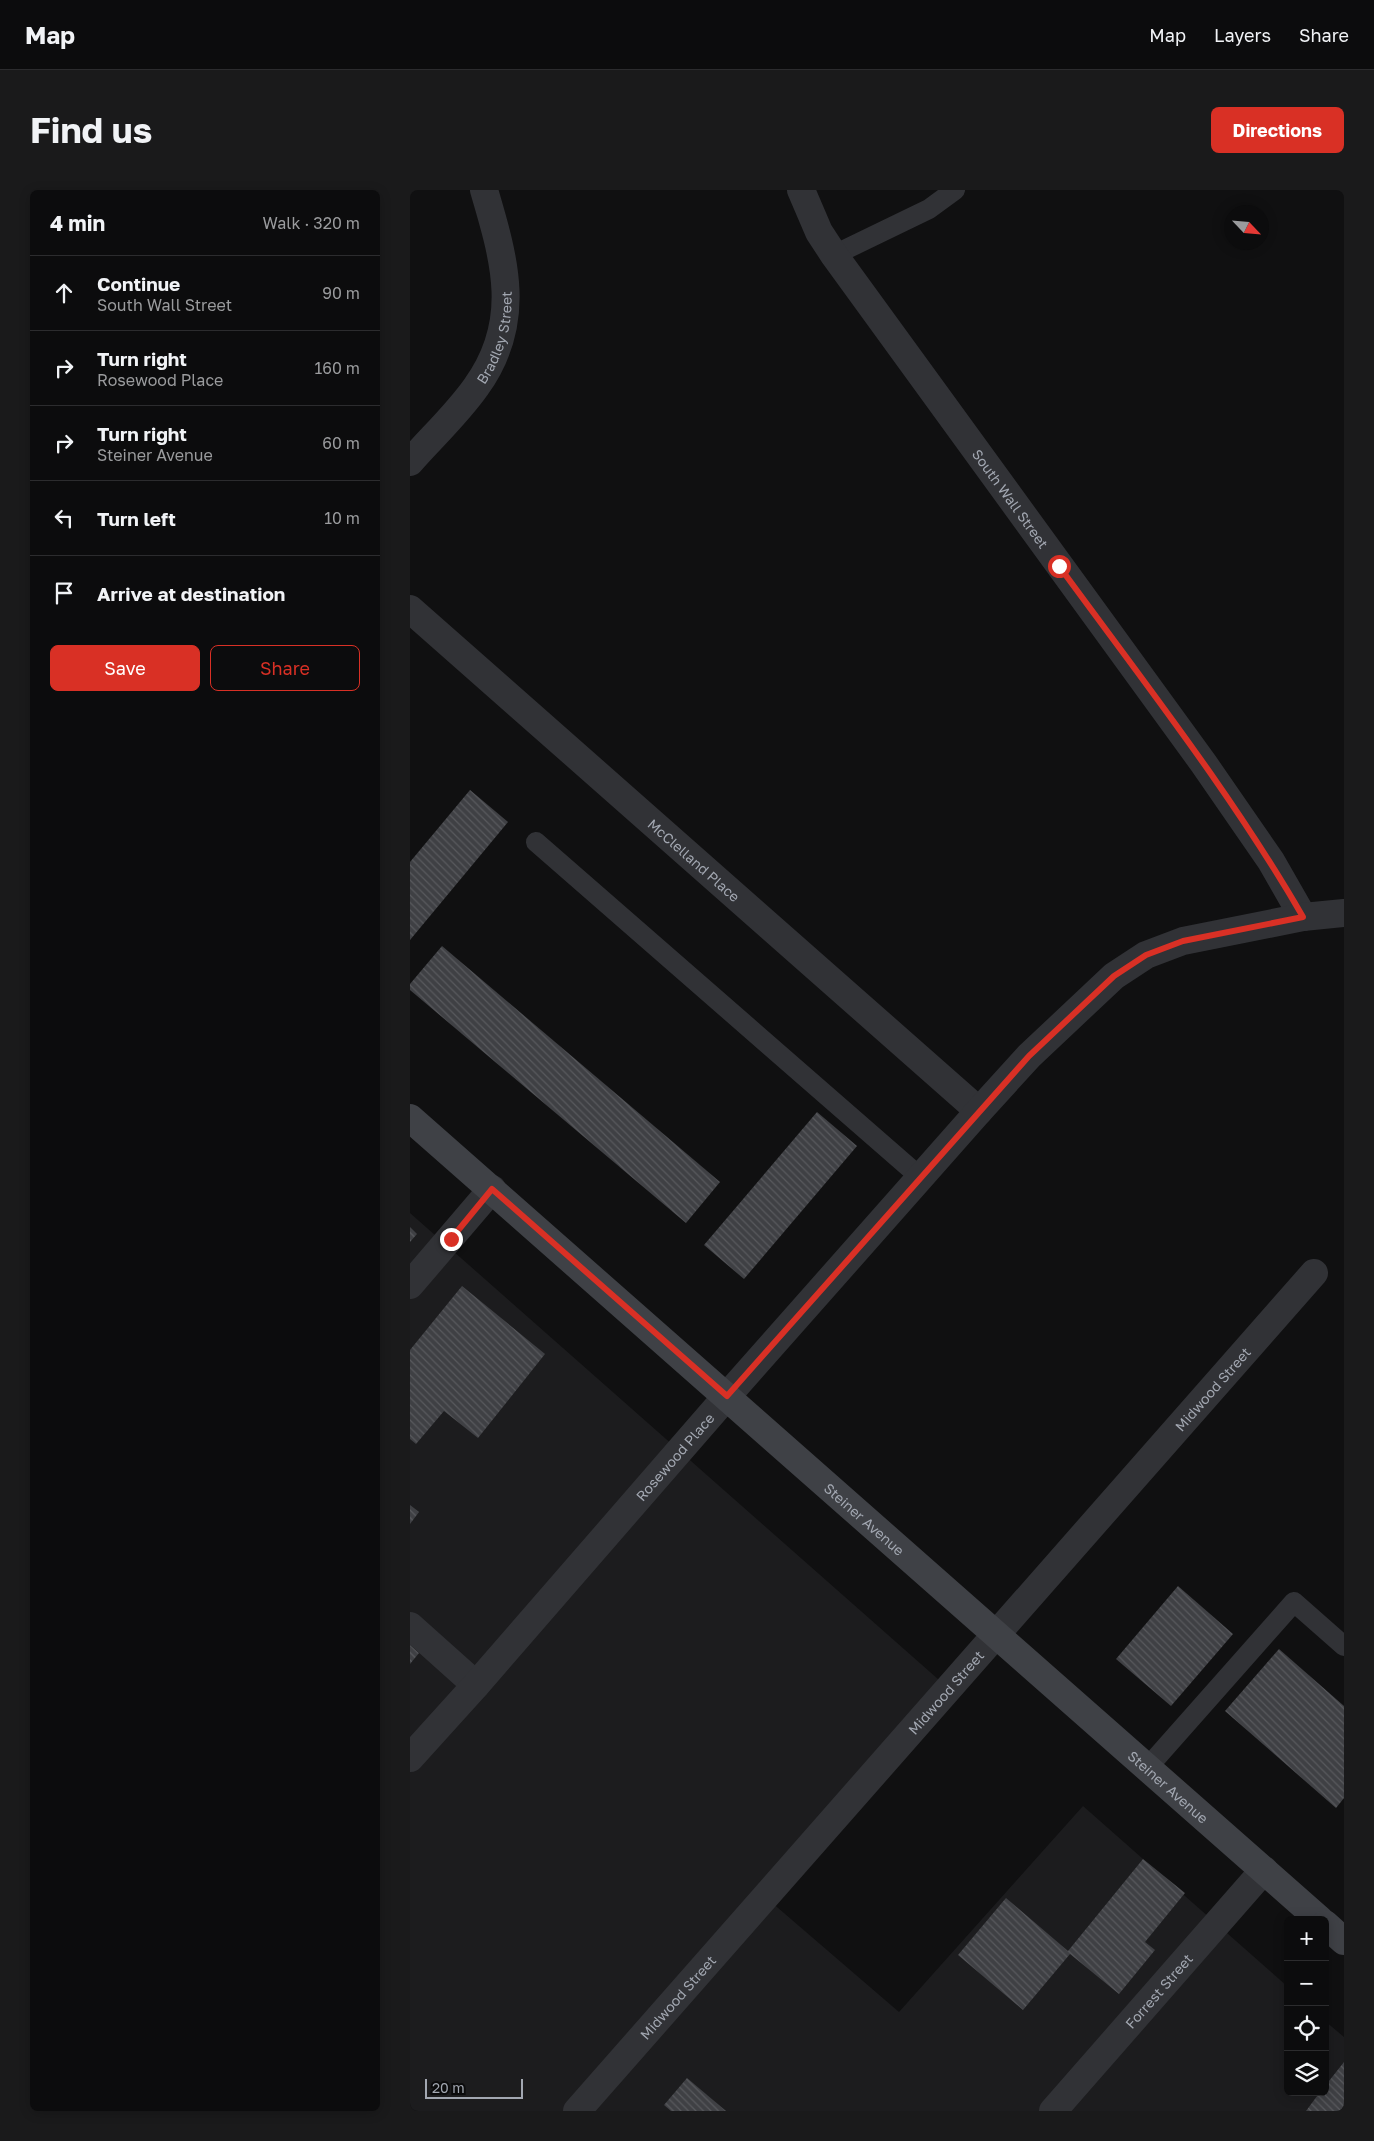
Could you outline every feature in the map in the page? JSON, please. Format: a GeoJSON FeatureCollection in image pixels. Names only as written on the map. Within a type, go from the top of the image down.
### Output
{"type":"FeatureCollection","features":[{"type":"Feature","properties":{"kind":"street","name":"Bradley Street"},"geometry":{"type":"LineString","coordinates":[[410,462],[476,388],[493,360],[505,324],[507,302],[505,278],[493,219],[484,190]]}},
{"type":"Feature","properties":{"kind":"street","name":"South Wall Street"},"geometry":{"type":"LineString","coordinates":[[801,190],[819,232],[834,255],[1204,764],[1271,861],[1303,917]]}},
{"type":"Feature","properties":{"kind":"street","name":"McClelland Place"},"geometry":{"type":"LineString","coordinates":[[410,608],[979,1111]]}},
{"type":"Feature","properties":{"kind":"street"},"geometry":{"type":"LineString","coordinates":[[1303,917],[1344,913]]}},
{"type":"Feature","properties":{"kind":"street","name":"Rosewood Place"},"geometry":{"type":"LineString","coordinates":[[410,1758],[476,1686],[727,1396],[1029,1056],[1114,976],[1146,955],[1183,941],[1303,917]]}},
{"type":"Feature","properties":{"kind":"street","name":"Steiner Avenue"},"geometry":{"type":"LineString","coordinates":[[410,1118],[1316,1916]]}},
{"type":"Feature","properties":{"kind":"street"},"geometry":{"type":"LineString","coordinates":[[410,1285],[492,1189]]}},
{"type":"Feature","properties":{"kind":"street","name":"Midwood Street"},"geometry":{"type":"LineString","coordinates":[[577,2111],[1314,1273]]}},
{"type":"Feature","properties":{"kind":"street"},"geometry":{"type":"LineString","coordinates":[[410,1626],[476,1686]]}},
{"type":"Feature","properties":{"kind":"street","name":"Forrest Street"},"geometry":{"type":"LineString","coordinates":[[1053,2111],[1264,1870]]}},
{"type":"Feature","properties":{"kind":"street"},"geometry":{"type":"LineString","coordinates":[[1329,1928],[1344,1941]]}},
{"type":"Feature","properties":{"kind":"lane"},"geometry":{"type":"LineString","coordinates":[[834,255],[929,209],[955,190]]}},
{"type":"Feature","properties":{"kind":"lane"},"geometry":{"type":"LineString","coordinates":[[536,842],[920,1177]]}},
{"type":"Feature","properties":{"kind":"lane"},"geometry":{"type":"LineString","coordinates":[[1148,1767],[1294,1602],[1344,1646]]}},
{"type":"Feature","properties":{"kind":"shaded area"},"geometry":{"type":"Polygon","coordinates":[[[410,1213],[947,1687],[763,1895],[899,2012],[1083,1806],[1284,1983],[1284,2096],[1329,2096],[1329,2024],[1344,2037],[1344,2111],[410,2111],[410,1213]]]}},
{"type":"Feature","properties":{"kind":"building"},"geometry":{"type":"Polygon","coordinates":[[[470,790],[508,822],[410,940],[410,862],[470,790]]]}},
{"type":"Feature","properties":{"kind":"building"},"geometry":{"type":"Polygon","coordinates":[[[442,946],[720,1182],[686,1223],[410,990],[410,984],[442,946]]]}},
{"type":"Feature","properties":{"kind":"building"},"geometry":{"type":"Polygon","coordinates":[[[817,1112],[857,1146],[744,1279],[704,1245],[817,1112]]]}},
{"type":"Feature","properties":{"kind":"building"},"geometry":{"type":"Polygon","coordinates":[[[410,1227],[417,1234],[410,1242],[410,1227]]]}},
{"type":"Feature","properties":{"kind":"building"},"geometry":{"type":"Polygon","coordinates":[[[462,1286],[545,1354],[478,1438],[444,1411],[416,1444],[410,1439],[410,1350],[462,1286]]]}},
{"type":"Feature","properties":{"kind":"building"},"geometry":{"type":"Polygon","coordinates":[[[410,1505],[419,1512],[410,1524],[410,1505]]]}},
{"type":"Feature","properties":{"kind":"building"},"geometry":{"type":"Polygon","coordinates":[[[1178,1586],[1233,1634],[1171,1706],[1116,1659],[1178,1586]]]}},
{"type":"Feature","properties":{"kind":"building"},"geometry":{"type":"Polygon","coordinates":[[[410,1645],[419,1653],[410,1664],[410,1645]]]}},
{"type":"Feature","properties":{"kind":"building"},"geometry":{"type":"Polygon","coordinates":[[[1279,1649],[1344,1706],[1344,1798],[1336,1808],[1225,1711],[1279,1649]]]}},
{"type":"Feature","properties":{"kind":"building"},"geometry":{"type":"Polygon","coordinates":[[[1143,1859],[1185,1893],[1145,1942],[1155,1950],[1119,1994],[1070,1954],[1023,2010],[958,1955],[1006,1898],[1068,1951],[1143,1859]]]}},
{"type":"Feature","properties":{"kind":"building"},"geometry":{"type":"Polygon","coordinates":[[[1344,2062],[1344,2111],[1306,2111],[1317,2096],[1329,2096],[1329,2081],[1344,2062]]]}},
{"type":"Feature","properties":{"kind":"building"},"geometry":{"type":"Polygon","coordinates":[[[687,2078],[726,2111],[671,2111],[664,2105],[687,2078]]]}},
{"type":"Feature","properties":{"kind":"route"},"geometry":{"type":"LineString","coordinates":[[451,1239],[492,1189],[727,1396],[1029,1056],[1114,976],[1146,955],[1183,941],[1303,917],[1271,861],[1204,764],[1059,566]]}}]}
